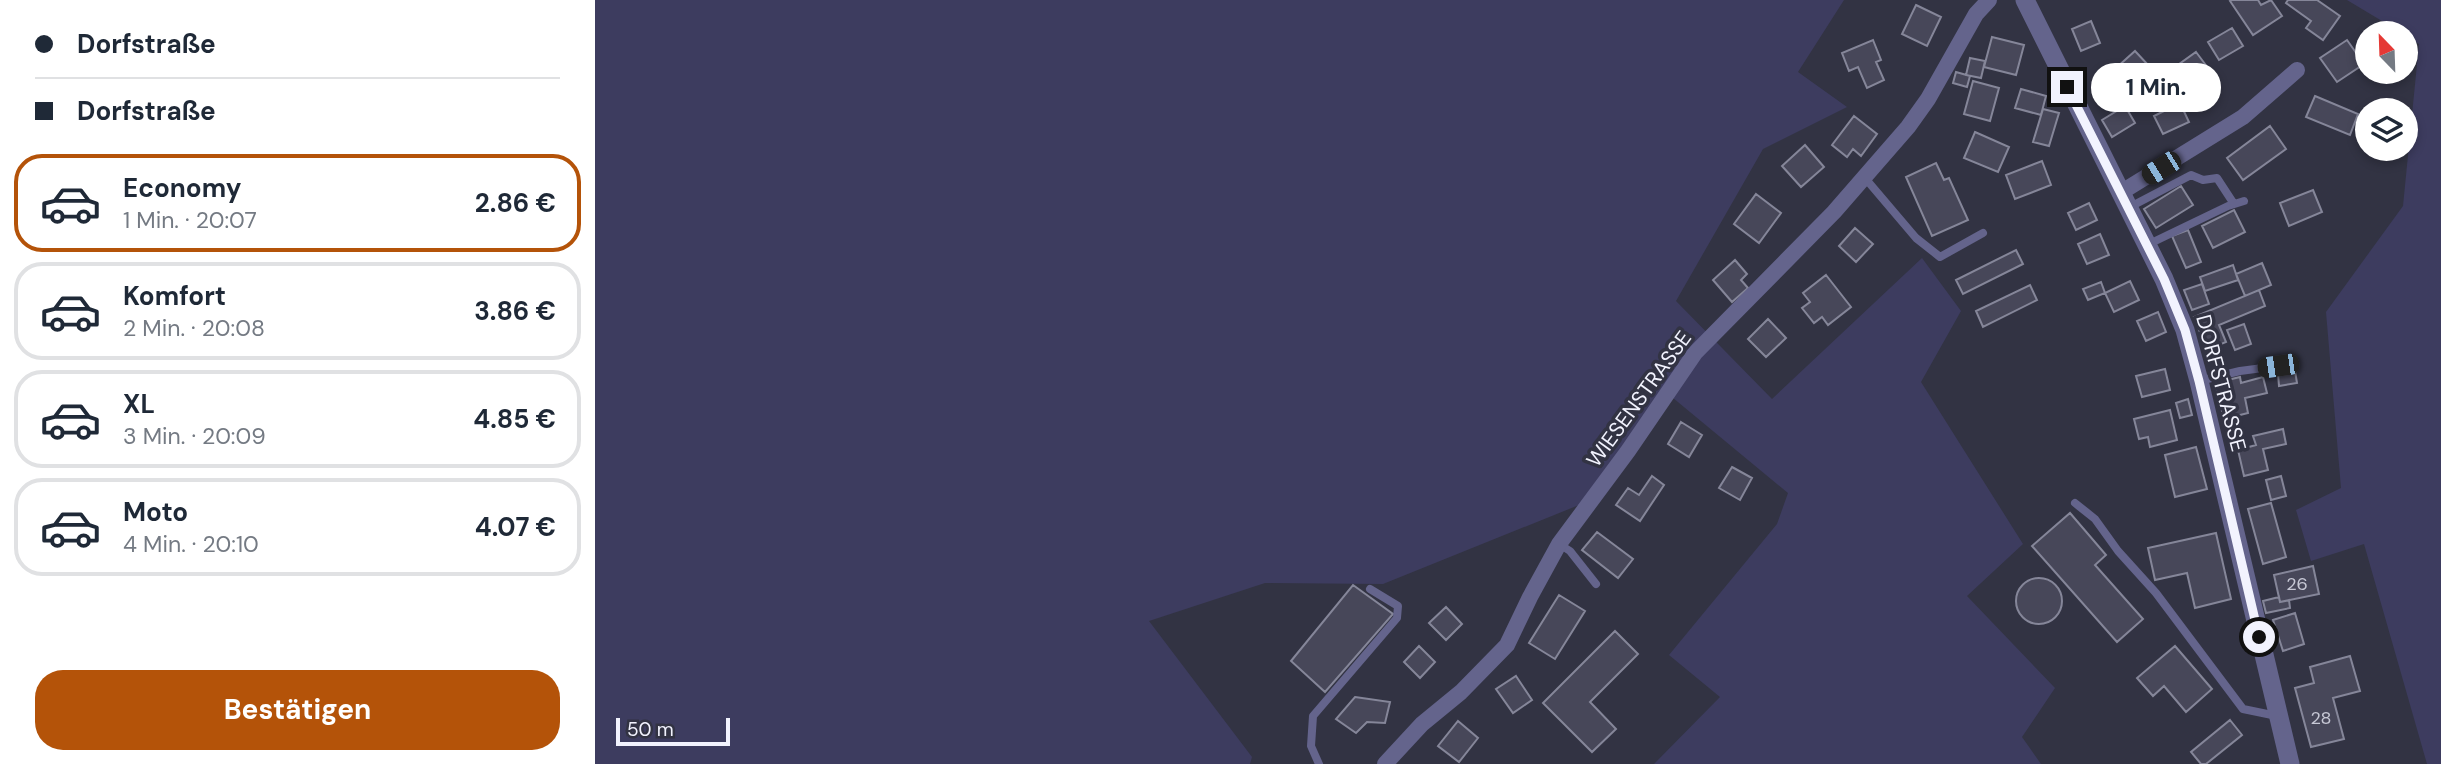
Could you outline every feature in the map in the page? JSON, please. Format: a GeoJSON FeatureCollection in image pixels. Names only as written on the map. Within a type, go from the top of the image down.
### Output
{"type":"FeatureCollection","features":[{"type":"Feature","properties":{"kind":"street","name":"WIESENSTRASSE"},"geometry":{"type":"LineString","coordinates":[[1385,764],[1422,724],[1461,692],[1507,645],[1529,597],[1559,544],[1628,451],[1695,353],[1865,178],[1928,99],[1976,14],[1989,0]]}},
{"type":"Feature","properties":{"kind":"street","name":"DORFSTRASSE"},"geometry":{"type":"LineString","coordinates":[[2025,0],[2177,309],[2199,381],[2290,764]]}},
{"type":"Feature","properties":{"kind":"street"},"geometry":{"type":"LineString","coordinates":[[2124,201],[2243,117],[2297,70]]}},
{"type":"Feature","properties":{"kind":"lane"},"geometry":{"type":"LineString","coordinates":[[2124,201],[2191,175],[2203,180],[2217,178],[2234,204]]}},
{"type":"Feature","properties":{"kind":"lane"},"geometry":{"type":"LineString","coordinates":[[1865,178],[1916,238],[1940,257],[1983,233]]}},
{"type":"Feature","properties":{"kind":"lane"},"geometry":{"type":"LineString","coordinates":[[2146,246],[2244,201]]}},
{"type":"Feature","properties":{"kind":"lane"},"geometry":{"type":"LineString","coordinates":[[2199,381],[2240,371],[2278,366]]}},
{"type":"Feature","properties":{"kind":"lane"},"geometry":{"type":"LineString","coordinates":[[2075,503],[2095,519],[2118,551],[2156,593],[2243,709],[2277,716]]}},
{"type":"Feature","properties":{"kind":"lane"},"geometry":{"type":"LineString","coordinates":[[1559,544],[1570,551],[1596,584]]}},
{"type":"Feature","properties":{"kind":"lane"},"geometry":{"type":"LineString","coordinates":[[1319,764],[1311,746],[1313,716],[1397,618],[1398,606],[1370,589]]}},
{"type":"Feature","properties":{"kind":"shaded area"},"geometry":{"type":"Polygon","coordinates":[[[595,0],[1844,0],[1798,72],[1847,107],[1763,149],[1676,301],[1772,399],[1922,258],[1961,311],[1921,382],[2023,544],[1967,596],[2055,688],[2022,737],[2041,764],[1654,764],[1720,697],[1669,655],[1777,524],[1788,493],[1667,393],[1579,505],[1383,584],[1265,583],[1149,621],[1252,757],[1250,764],[595,764],[595,0]]]}},
{"type":"Feature","properties":{"kind":"shaded area"},"geometry":{"type":"Polygon","coordinates":[[[2347,0],[2441,0],[2441,764],[2427,764],[2364,544],[2311,561],[2296,510],[2341,488],[2326,312],[2403,206],[2407,161],[2418,161],[2418,98],[2414,98],[2415,84],[2419,84],[2419,21],[2382,21],[2347,0]]]}},
{"type":"Feature","properties":{"kind":"building"},"geometry":{"type":"Polygon","coordinates":[[[2258,0],[2261,5],[2271,0],[2282,16],[2253,35],[2230,1],[2258,0]]]}},
{"type":"Feature","properties":{"kind":"building"},"geometry":{"type":"Polygon","coordinates":[[[2288,0],[2317,0],[2340,16],[2323,40],[2306,28],[2311,21],[2286,3],[2288,0]]]}},
{"type":"Feature","properties":{"kind":"building"},"geometry":{"type":"Polygon","coordinates":[[[1916,5],[1941,17],[1927,46],[1902,34],[1916,5]]]}},
{"type":"Feature","properties":{"kind":"building"},"geometry":{"type":"Polygon","coordinates":[[[2091,21],[2100,43],[2081,51],[2072,29],[2091,21]]]}},
{"type":"Feature","properties":{"kind":"building"},"geometry":{"type":"Polygon","coordinates":[[[2232,28],[2243,46],[2219,60],[2208,42],[2232,28]]]}},
{"type":"Feature","properties":{"kind":"building"},"geometry":{"type":"Polygon","coordinates":[[[1992,37],[2024,45],[2016,75],[1984,67],[1992,37]]]}},
{"type":"Feature","properties":{"kind":"building"},"geometry":{"type":"Polygon","coordinates":[[[1873,40],[1881,60],[1876,62],[1884,80],[1867,88],[1858,67],[1849,71],[1842,53],[1873,40]]]}},
{"type":"Feature","properties":{"kind":"building"},"geometry":{"type":"Polygon","coordinates":[[[2347,40],[2355,51],[2355,70],[2337,82],[2320,58],[2347,40]]]}},
{"type":"Feature","properties":{"kind":"building"},"geometry":{"type":"Polygon","coordinates":[[[2135,51],[2149,66],[2121,93],[2106,77],[2135,51]]]}},
{"type":"Feature","properties":{"kind":"building"},"geometry":{"type":"Polygon","coordinates":[[[2196,52],[2214,76],[2192,91],[2175,67],[2196,52]]]}},
{"type":"Feature","properties":{"kind":"building"},"geometry":{"type":"Polygon","coordinates":[[[1970,58],[1985,61],[1981,78],[1966,75],[1970,58]]]}},
{"type":"Feature","properties":{"kind":"building"},"geometry":{"type":"Polygon","coordinates":[[[1956,72],[1970,76],[1967,87],[1953,83],[1956,72]]]}},
{"type":"Feature","properties":{"kind":"building"},"geometry":{"type":"Polygon","coordinates":[[[1973,81],[1999,88],[1990,121],[1964,114],[1973,81]]]}},
{"type":"Feature","properties":{"kind":"building"},"geometry":{"type":"Polygon","coordinates":[[[2154,82],[2162,93],[2143,106],[2135,94],[2154,82]]]}},
{"type":"Feature","properties":{"kind":"building"},"geometry":{"type":"Polygon","coordinates":[[[2021,89],[2046,96],[2041,115],[2015,108],[2021,89]]]}},
{"type":"Feature","properties":{"kind":"building"},"geometry":{"type":"Polygon","coordinates":[[[2315,96],[2355,113],[2355,122],[2350,135],[2306,117],[2315,96]]]}},
{"type":"Feature","properties":{"kind":"building"},"geometry":{"type":"Polygon","coordinates":[[[2180,103],[2189,122],[2163,134],[2154,116],[2180,103]]]}},
{"type":"Feature","properties":{"kind":"building"},"geometry":{"type":"Polygon","coordinates":[[[2125,106],[2135,123],[2112,137],[2102,120],[2125,106]]]}},
{"type":"Feature","properties":{"kind":"building"},"geometry":{"type":"Polygon","coordinates":[[[2043,109],[2059,113],[2049,146],[2033,142],[2043,109]]]}},
{"type":"Feature","properties":{"kind":"building"},"geometry":{"type":"Polygon","coordinates":[[[1854,116],[1877,134],[1861,156],[1853,149],[1847,157],[1832,145],[1854,116]]]}},
{"type":"Feature","properties":{"kind":"building"},"geometry":{"type":"Polygon","coordinates":[[[2270,126],[2286,149],[2243,180],[2227,158],[2270,126]]]}},
{"type":"Feature","properties":{"kind":"building"},"geometry":{"type":"Polygon","coordinates":[[[1975,132],[2009,147],[1998,172],[1964,158],[1975,132]]]}},
{"type":"Feature","properties":{"kind":"building"},"geometry":{"type":"Polygon","coordinates":[[[1805,145],[1824,167],[1801,187],[1782,166],[1805,145]]]}},
{"type":"Feature","properties":{"kind":"building"},"geometry":{"type":"Polygon","coordinates":[[[2042,161],[2051,185],[2015,199],[2006,175],[2042,161]]]}},
{"type":"Feature","properties":{"kind":"building"},"geometry":{"type":"Polygon","coordinates":[[[1936,163],[1944,180],[1949,178],[1968,220],[1932,236],[1906,177],[1936,163]]]}},
{"type":"Feature","properties":{"kind":"building"},"geometry":{"type":"Polygon","coordinates":[[[2181,186],[2193,205],[2156,228],[2144,209],[2181,186]]]}},
{"type":"Feature","properties":{"kind":"building"},"geometry":{"type":"Polygon","coordinates":[[[2313,190],[2322,212],[2289,226],[2280,203],[2313,190]]]}},
{"type":"Feature","properties":{"kind":"building"},"geometry":{"type":"Polygon","coordinates":[[[1756,194],[1781,213],[1759,243],[1734,224],[1756,194]]]}},
{"type":"Feature","properties":{"kind":"building"},"geometry":{"type":"Polygon","coordinates":[[[2089,203],[2097,220],[2076,230],[2068,213],[2089,203]]]}},
{"type":"Feature","properties":{"kind":"building"},"geometry":{"type":"Polygon","coordinates":[[[2234,210],[2245,232],[2213,248],[2202,226],[2234,210]]]}},
{"type":"Feature","properties":{"kind":"building"},"geometry":{"type":"Polygon","coordinates":[[[1855,228],[1873,244],[1856,262],[1839,246],[1855,228]]]}},
{"type":"Feature","properties":{"kind":"building"},"geometry":{"type":"Polygon","coordinates":[[[2188,230],[2201,262],[2186,268],[2172,236],[2188,230]]]}},
{"type":"Feature","properties":{"kind":"building"},"geometry":{"type":"Polygon","coordinates":[[[2100,234],[2109,255],[2087,264],[2078,244],[2100,234]]]}},
{"type":"Feature","properties":{"kind":"building"},"geometry":{"type":"Polygon","coordinates":[[[2016,250],[2023,264],[1963,294],[1956,280],[2016,250]]]}},
{"type":"Feature","properties":{"kind":"building"},"geometry":{"type":"Polygon","coordinates":[[[1735,260],[1747,274],[1741,280],[1748,288],[1732,302],[1713,280],[1735,260]]]}},
{"type":"Feature","properties":{"kind":"building"},"geometry":{"type":"Polygon","coordinates":[[[2262,263],[2271,285],[2245,296],[2236,274],[2262,263]]]}},
{"type":"Feature","properties":{"kind":"building"},"geometry":{"type":"Polygon","coordinates":[[[2233,265],[2238,280],[2205,291],[2200,277],[2233,265]]]}},
{"type":"Feature","properties":{"kind":"building"},"geometry":{"type":"Polygon","coordinates":[[[1826,275],[1851,307],[1828,325],[1822,317],[1814,323],[1802,308],[1810,302],[1803,293],[1826,275]]]}},
{"type":"Feature","properties":{"kind":"building"},"geometry":{"type":"Polygon","coordinates":[[[2130,281],[2139,300],[2114,312],[2105,293],[2130,281]]]}},
{"type":"Feature","properties":{"kind":"building"},"geometry":{"type":"Polygon","coordinates":[[[2101,282],[2105,293],[2088,300],[2083,289],[2101,282]]]}},
{"type":"Feature","properties":{"kind":"building"},"geometry":{"type":"Polygon","coordinates":[[[2202,284],[2209,304],[2192,310],[2184,290],[2202,284]]]}},
{"type":"Feature","properties":{"kind":"building"},"geometry":{"type":"Polygon","coordinates":[[[2030,285],[2037,300],[1983,327],[1976,311],[2030,285]]]}},
{"type":"Feature","properties":{"kind":"building"},"geometry":{"type":"Polygon","coordinates":[[[2259,290],[2265,306],[2219,325],[2226,342],[2207,350],[2194,317],[2259,290]]]}},
{"type":"Feature","properties":{"kind":"building"},"geometry":{"type":"Polygon","coordinates":[[[2158,312],[2166,332],[2146,341],[2137,321],[2158,312]]]}},
{"type":"Feature","properties":{"kind":"building"},"geometry":{"type":"Polygon","coordinates":[[[1768,319],[1786,338],[1766,357],[1748,339],[1768,319]]]}},
{"type":"Feature","properties":{"kind":"building"},"geometry":{"type":"Polygon","coordinates":[[[2244,324],[2251,344],[2235,350],[2227,330],[2244,324]]]}},
{"type":"Feature","properties":{"kind":"building"},"geometry":{"type":"Polygon","coordinates":[[[2165,369],[2170,390],[2142,397],[2136,376],[2165,369]]]}},
{"type":"Feature","properties":{"kind":"building"},"geometry":{"type":"Polygon","coordinates":[[[2295,371],[2297,383],[2279,386],[2278,374],[2295,371]]]}},
{"type":"Feature","properties":{"kind":"building"},"geometry":{"type":"Polygon","coordinates":[[[2240,377],[2241,383],[2263,377],[2267,393],[2245,398],[2248,413],[2224,419],[2215,383],[2240,377]]]}},
{"type":"Feature","properties":{"kind":"building"},"geometry":{"type":"Polygon","coordinates":[[[2188,399],[2192,415],[2180,418],[2176,403],[2188,399]]]}},
{"type":"Feature","properties":{"kind":"building"},"geometry":{"type":"Polygon","coordinates":[[[2170,410],[2177,440],[2150,447],[2148,437],[2139,439],[2134,419],[2170,410]]]}},
{"type":"Feature","properties":{"kind":"building"},"geometry":{"type":"Polygon","coordinates":[[[1681,422],[1702,435],[1689,457],[1668,444],[1681,422]]]}},
{"type":"Feature","properties":{"kind":"building"},"geometry":{"type":"Polygon","coordinates":[[[2283,429],[2286,444],[2263,449],[2268,470],[2244,476],[2238,450],[2256,445],[2253,436],[2283,429]]]}},
{"type":"Feature","properties":{"kind":"building"},"geometry":{"type":"Polygon","coordinates":[[[2196,447],[2207,489],[2175,497],[2165,455],[2196,447]]]}},
{"type":"Feature","properties":{"kind":"building"},"geometry":{"type":"Polygon","coordinates":[[[1732,467],[1752,478],[1740,500],[1719,488],[1732,467]]]}},
{"type":"Feature","properties":{"kind":"building"},"geometry":{"type":"Polygon","coordinates":[[[1652,476],[1664,485],[1640,521],[1616,505],[1628,488],[1639,495],[1652,476]]]}},
{"type":"Feature","properties":{"kind":"building"},"geometry":{"type":"Polygon","coordinates":[[[2281,476],[2286,496],[2271,500],[2266,480],[2281,476]]]}},
{"type":"Feature","properties":{"kind":"building"},"geometry":{"type":"Polygon","coordinates":[[[2271,503],[2286,557],[2263,564],[2248,509],[2271,503]]]}},
{"type":"Feature","properties":{"kind":"building"},"geometry":{"type":"Polygon","coordinates":[[[2070,513],[2106,555],[2095,565],[2143,619],[2117,642],[2032,546],[2070,513]]]}},
{"type":"Feature","properties":{"kind":"building"},"geometry":{"type":"Polygon","coordinates":[[[1597,532],[1633,559],[1618,578],[1582,550],[1597,532]]]}},
{"type":"Feature","properties":{"kind":"building"},"geometry":{"type":"Polygon","coordinates":[[[2216,533],[2231,599],[2195,608],[2187,573],[2155,580],[2148,548],[2216,533]]]}},
{"type":"Feature","properties":{"kind":"building"},"geometry":{"type":"Polygon","coordinates":[[[2313,566],[2319,594],[2280,602],[2274,575],[2313,566]]]}},
{"type":"Feature","properties":{"kind":"building"},"geometry":{"type":"Polygon","coordinates":[[[2039,578],[2055,585],[2062,601],[2055,617],[2039,624],[2023,617],[2016,601],[2023,585],[2039,578]]]}},
{"type":"Feature","properties":{"kind":"building"},"geometry":{"type":"Polygon","coordinates":[[[1353,585],[1393,614],[1325,692],[1291,661],[1353,585]]]}},
{"type":"Feature","properties":{"kind":"building"},"geometry":{"type":"Polygon","coordinates":[[[1559,595],[1585,611],[1555,659],[1529,643],[1559,595]]]}},
{"type":"Feature","properties":{"kind":"building"},"geometry":{"type":"Polygon","coordinates":[[[2279,597],[2280,602],[2289,600],[2290,608],[2266,613],[2263,601],[2279,597]]]}},
{"type":"Feature","properties":{"kind":"building"},"geometry":{"type":"Polygon","coordinates":[[[1446,607],[1462,624],[1446,640],[1429,623],[1446,607]]]}},
{"type":"Feature","properties":{"kind":"building"},"geometry":{"type":"Polygon","coordinates":[[[2295,613],[2304,644],[2283,651],[2273,620],[2295,613]]]}},
{"type":"Feature","properties":{"kind":"building"},"geometry":{"type":"Polygon","coordinates":[[[1615,631],[1638,654],[1590,702],[1616,729],[1592,752],[1543,703],[1615,631]]]}},
{"type":"Feature","properties":{"kind":"building"},"geometry":{"type":"Polygon","coordinates":[[[1419,646],[1435,662],[1420,678],[1404,662],[1419,646]]]}},
{"type":"Feature","properties":{"kind":"building"},"geometry":{"type":"Polygon","coordinates":[[[2175,646],[2212,689],[2186,712],[2164,686],[2153,696],[2137,678],[2175,646]]]}},
{"type":"Feature","properties":{"kind":"building"},"geometry":{"type":"Polygon","coordinates":[[[2350,656],[2360,691],[2333,698],[2344,739],[2311,747],[2295,688],[2314,683],[2310,667],[2350,656]]]}},
{"type":"Feature","properties":{"kind":"building"},"geometry":{"type":"Polygon","coordinates":[[[1516,676],[1532,700],[1513,713],[1496,689],[1516,676]]]}},
{"type":"Feature","properties":{"kind":"building"},"geometry":{"type":"Polygon","coordinates":[[[1355,697],[1390,702],[1385,723],[1367,722],[1356,733],[1336,719],[1355,697]]]}},
{"type":"Feature","properties":{"kind":"building"},"geometry":{"type":"Polygon","coordinates":[[[2230,720],[2242,735],[2206,764],[2201,764],[2191,752],[2230,720]]]}},
{"type":"Feature","properties":{"kind":"building"},"geometry":{"type":"Polygon","coordinates":[[[1458,721],[1478,738],[1459,762],[1438,746],[1458,721]]]}},
{"type":"Feature","properties":{"kind":"route"},"geometry":{"type":"LineString","coordinates":[[2067,87],[2164,279],[2185,330],[2259,637]]}}]}
